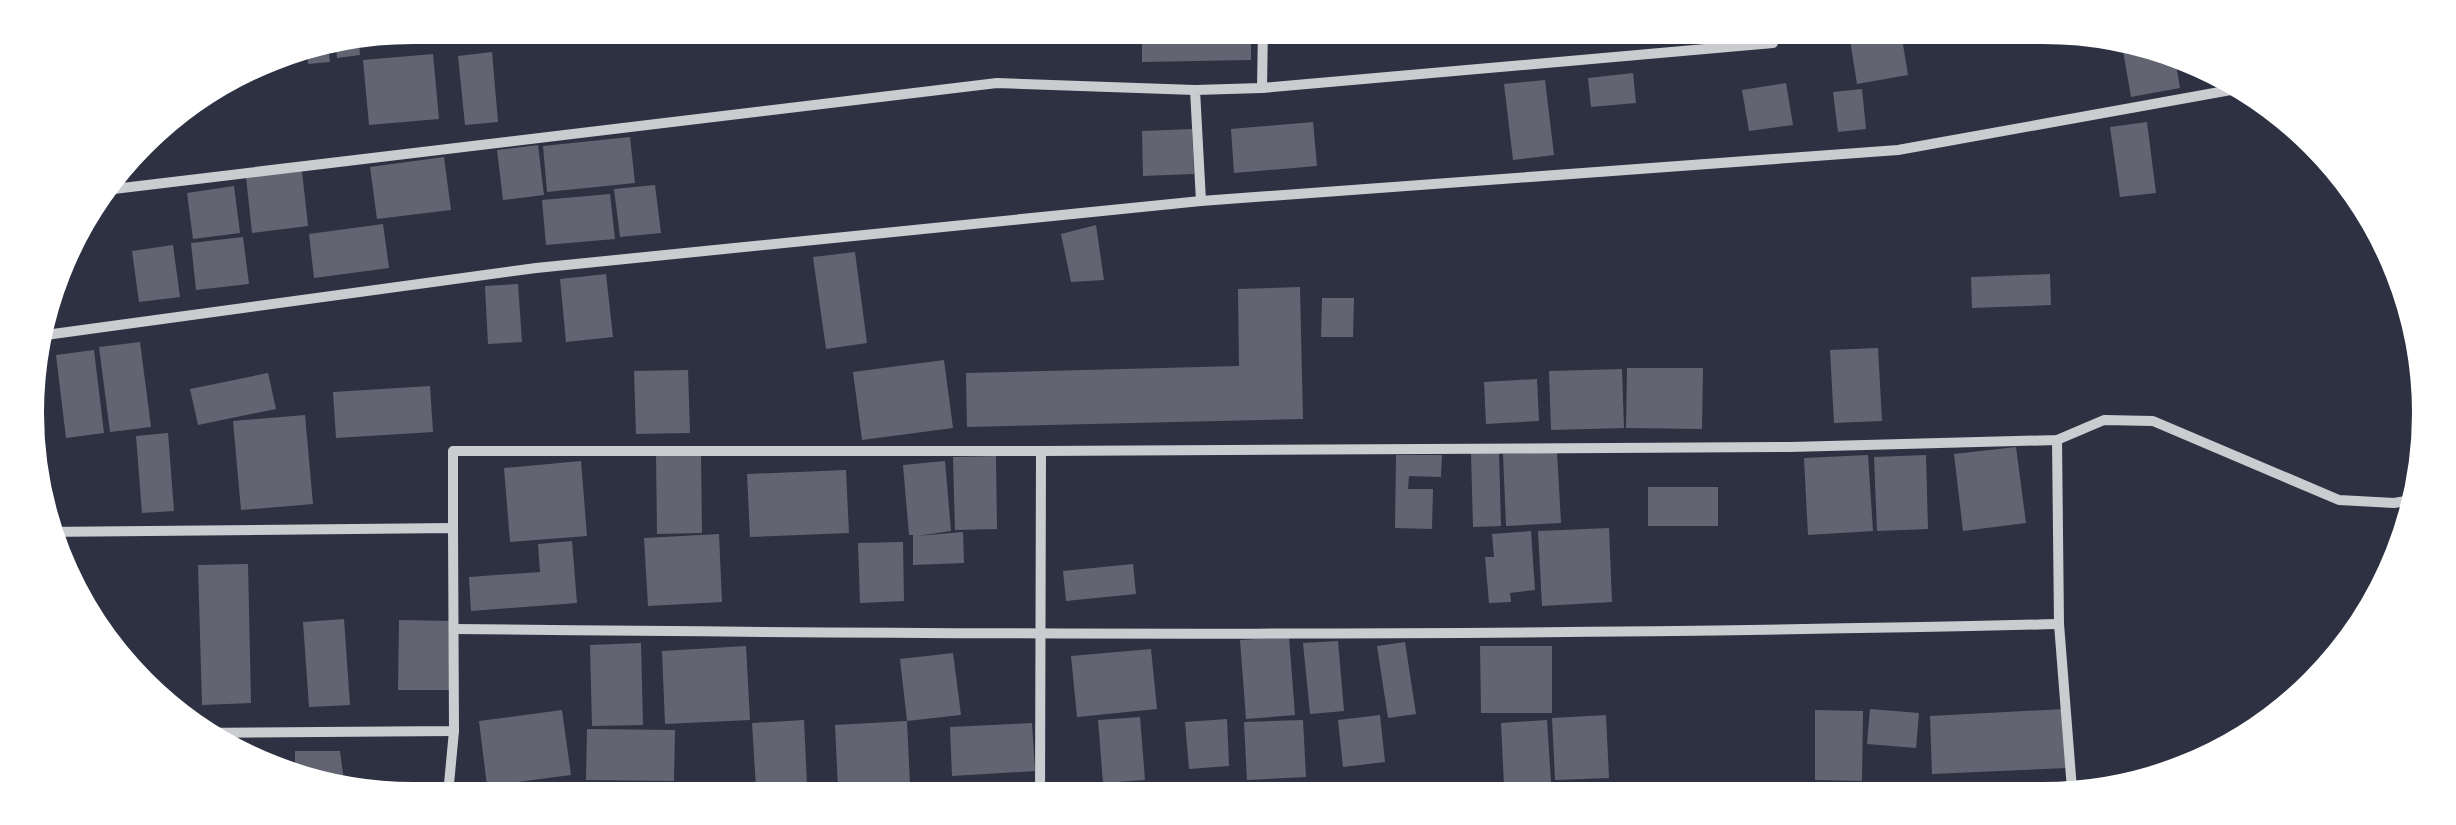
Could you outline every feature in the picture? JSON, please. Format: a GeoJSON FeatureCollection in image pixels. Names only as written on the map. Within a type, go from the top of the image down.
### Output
{"type":"FeatureCollection","features":[{"type":"Feature","properties":{"kind":"street"},"geometry":{"type":"LineString","coordinates":[[1262,88],[1263,38]]}},
{"type":"Feature","properties":{"kind":"street"},"geometry":{"type":"LineString","coordinates":[[111,189],[998,83],[1195,90],[1262,88],[1773,42]]}},
{"type":"Feature","properties":{"kind":"street"},"geometry":{"type":"LineString","coordinates":[[1195,90],[1200,201]]}},
{"type":"Feature","properties":{"kind":"street"},"geometry":{"type":"LineString","coordinates":[[46,335],[536,268],[1200,201],[1898,150],[2233,90]]}},
{"type":"Feature","properties":{"kind":"street"},"geometry":{"type":"LineString","coordinates":[[449,788],[454,731],[452,451],[1790,447],[2056,440],[2104,420],[2153,421],[2339,500],[2408,501]]}},
{"type":"Feature","properties":{"kind":"street"},"geometry":{"type":"LineString","coordinates":[[2056,440],[2059,624],[2072,786]]}},
{"type":"Feature","properties":{"kind":"street"},"geometry":{"type":"LineString","coordinates":[[1040,788],[1041,451]]}},
{"type":"Feature","properties":{"kind":"street"},"geometry":{"type":"LineString","coordinates":[[58,536],[58,532],[452,528]]}},
{"type":"Feature","properties":{"kind":"street"},"geometry":{"type":"LineString","coordinates":[[454,630],[1041,636],[1776,631],[2059,624]]}},
{"type":"Feature","properties":{"kind":"street"},"geometry":{"type":"LineString","coordinates":[[220,734],[454,731]]}},
{"type":"Feature","properties":{"kind":"building"},"geometry":{"type":"Polygon","coordinates":[[[1142,38],[1251,38],[1251,60],[1142,62],[1142,38]]]}},
{"type":"Feature","properties":{"kind":"building"},"geometry":{"type":"Polygon","coordinates":[[[1902,38],[1908,75],[1857,84],[1850,40],[1902,38]]]}},
{"type":"Feature","properties":{"kind":"building"},"geometry":{"type":"Polygon","coordinates":[[[359,42],[360,55],[337,58],[336,46],[359,42]]]}},
{"type":"Feature","properties":{"kind":"building"},"geometry":{"type":"Polygon","coordinates":[[[2122,46],[2175,61],[2180,88],[2131,97],[2122,46]]]}},
{"type":"Feature","properties":{"kind":"building"},"geometry":{"type":"Polygon","coordinates":[[[328,47],[330,62],[308,64],[307,52],[328,47]]]}},
{"type":"Feature","properties":{"kind":"building"},"geometry":{"type":"Polygon","coordinates":[[[492,52],[498,122],[465,125],[458,56],[492,52]]]}},
{"type":"Feature","properties":{"kind":"building"},"geometry":{"type":"Polygon","coordinates":[[[433,54],[439,119],[369,125],[363,60],[433,54]]]}},
{"type":"Feature","properties":{"kind":"building"},"geometry":{"type":"Polygon","coordinates":[[[1633,73],[1636,103],[1591,107],[1588,78],[1633,73]]]}},
{"type":"Feature","properties":{"kind":"building"},"geometry":{"type":"Polygon","coordinates":[[[1545,80],[1554,155],[1513,160],[1504,84],[1545,80]]]}},
{"type":"Feature","properties":{"kind":"building"},"geometry":{"type":"Polygon","coordinates":[[[1786,83],[1793,125],[1749,131],[1742,90],[1786,83]]]}},
{"type":"Feature","properties":{"kind":"building"},"geometry":{"type":"Polygon","coordinates":[[[1862,89],[1866,129],[1838,132],[1833,92],[1862,89]]]}},
{"type":"Feature","properties":{"kind":"building"},"geometry":{"type":"Polygon","coordinates":[[[1313,122],[1317,166],[1234,173],[1231,129],[1313,122]]]}},
{"type":"Feature","properties":{"kind":"building"},"geometry":{"type":"Polygon","coordinates":[[[2147,122],[2156,193],[2120,197],[2110,127],[2147,122]]]}},
{"type":"Feature","properties":{"kind":"building"},"geometry":{"type":"Polygon","coordinates":[[[1192,129],[1194,174],[1143,176],[1142,131],[1192,129]]]}},
{"type":"Feature","properties":{"kind":"building"},"geometry":{"type":"Polygon","coordinates":[[[630,137],[635,183],[547,192],[543,146],[630,137]]]}},
{"type":"Feature","properties":{"kind":"building"},"geometry":{"type":"Polygon","coordinates":[[[538,145],[544,195],[503,200],[497,150],[538,145]]]}},
{"type":"Feature","properties":{"kind":"building"},"geometry":{"type":"Polygon","coordinates":[[[444,157],[451,210],[377,219],[370,167],[444,157]]]}},
{"type":"Feature","properties":{"kind":"building"},"geometry":{"type":"Polygon","coordinates":[[[302,171],[308,226],[252,233],[246,177],[302,171]]]}},
{"type":"Feature","properties":{"kind":"building"},"geometry":{"type":"Polygon","coordinates":[[[655,185],[661,233],[620,237],[614,189],[655,185]]]}},
{"type":"Feature","properties":{"kind":"building"},"geometry":{"type":"Polygon","coordinates":[[[234,186],[240,233],[193,239],[187,193],[234,186]]]}},
{"type":"Feature","properties":{"kind":"building"},"geometry":{"type":"Polygon","coordinates":[[[610,194],[615,239],[546,245],[542,200],[610,194]]]}},
{"type":"Feature","properties":{"kind":"building"},"geometry":{"type":"Polygon","coordinates":[[[383,224],[389,268],[314,278],[309,234],[383,224]]]}},
{"type":"Feature","properties":{"kind":"building"},"geometry":{"type":"Polygon","coordinates":[[[1096,225],[1104,280],[1071,282],[1061,234],[1096,225]]]}},
{"type":"Feature","properties":{"kind":"building"},"geometry":{"type":"Polygon","coordinates":[[[243,237],[249,284],[196,290],[191,243],[243,237]]]}},
{"type":"Feature","properties":{"kind":"building"},"geometry":{"type":"Polygon","coordinates":[[[173,245],[180,297],[139,302],[132,251],[173,245]]]}},
{"type":"Feature","properties":{"kind":"building"},"geometry":{"type":"Polygon","coordinates":[[[855,252],[867,343],[826,349],[813,257],[855,252]]]}},
{"type":"Feature","properties":{"kind":"building"},"geometry":{"type":"Polygon","coordinates":[[[606,274],[613,337],[566,342],[560,279],[606,274]]]}},
{"type":"Feature","properties":{"kind":"building"},"geometry":{"type":"Polygon","coordinates":[[[2050,274],[2051,305],[1972,308],[1971,277],[2050,274]]]}},
{"type":"Feature","properties":{"kind":"building"},"geometry":{"type":"Polygon","coordinates":[[[518,284],[522,342],[488,344],[485,286],[518,284]]]}},
{"type":"Feature","properties":{"kind":"building"},"geometry":{"type":"Polygon","coordinates":[[[1300,287],[1303,419],[967,427],[966,373],[1239,366],[1238,289],[1300,287]]]}},
{"type":"Feature","properties":{"kind":"building"},"geometry":{"type":"Polygon","coordinates":[[[1322,298],[1354,298],[1353,337],[1321,337],[1322,298]]]}},
{"type":"Feature","properties":{"kind":"building"},"geometry":{"type":"Polygon","coordinates":[[[140,342],[151,427],[110,432],[99,347],[140,342]]]}},
{"type":"Feature","properties":{"kind":"building"},"geometry":{"type":"Polygon","coordinates":[[[1878,348],[1882,421],[1834,423],[1830,350],[1878,348]]]}},
{"type":"Feature","properties":{"kind":"building"},"geometry":{"type":"Polygon","coordinates":[[[94,350],[104,433],[66,438],[56,355],[94,350]]]}},
{"type":"Feature","properties":{"kind":"building"},"geometry":{"type":"Polygon","coordinates":[[[944,360],[953,428],[862,440],[853,372],[944,360]]]}},
{"type":"Feature","properties":{"kind":"building"},"geometry":{"type":"Polygon","coordinates":[[[1627,368],[1703,368],[1702,429],[1626,428],[1627,368]]]}},
{"type":"Feature","properties":{"kind":"building"},"geometry":{"type":"Polygon","coordinates":[[[1622,369],[1624,428],[1551,430],[1549,371],[1622,369]]]}},
{"type":"Feature","properties":{"kind":"building"},"geometry":{"type":"Polygon","coordinates":[[[688,370],[690,433],[636,434],[634,371],[688,370]]]}},
{"type":"Feature","properties":{"kind":"building"},"geometry":{"type":"Polygon","coordinates":[[[268,373],[276,409],[198,425],[190,389],[268,373]]]}},
{"type":"Feature","properties":{"kind":"building"},"geometry":{"type":"Polygon","coordinates":[[[1537,379],[1539,421],[1486,424],[1484,382],[1537,379]]]}},
{"type":"Feature","properties":{"kind":"building"},"geometry":{"type":"Polygon","coordinates":[[[430,386],[433,432],[336,438],[333,392],[430,386]]]}},
{"type":"Feature","properties":{"kind":"building"},"geometry":{"type":"Polygon","coordinates":[[[305,415],[313,504],[241,510],[233,421],[305,415]]]}},
{"type":"Feature","properties":{"kind":"building"},"geometry":{"type":"Polygon","coordinates":[[[168,433],[174,511],[142,513],[136,436],[168,433]]]}},
{"type":"Feature","properties":{"kind":"building"},"geometry":{"type":"Polygon","coordinates":[[[2016,447],[2026,523],[1963,531],[1954,454],[2016,447]]]}},
{"type":"Feature","properties":{"kind":"building"},"geometry":{"type":"Polygon","coordinates":[[[701,451],[702,533],[657,534],[656,452],[701,451]]]}},
{"type":"Feature","properties":{"kind":"building"},"geometry":{"type":"Polygon","coordinates":[[[1499,452],[1501,526],[1473,527],[1471,453],[1499,452]]]}},
{"type":"Feature","properties":{"kind":"building"},"geometry":{"type":"Polygon","coordinates":[[[1557,452],[1561,523],[1506,526],[1503,454],[1557,452]]]}},
{"type":"Feature","properties":{"kind":"building"},"geometry":{"type":"Polygon","coordinates":[[[1396,455],[1442,455],[1441,477],[1409,476],[1408,489],[1433,489],[1432,529],[1395,528],[1396,455]]]}},
{"type":"Feature","properties":{"kind":"building"},"geometry":{"type":"Polygon","coordinates":[[[1868,455],[1873,531],[1808,535],[1804,458],[1868,455]]]}},
{"type":"Feature","properties":{"kind":"building"},"geometry":{"type":"Polygon","coordinates":[[[1926,455],[1928,529],[1877,531],[1874,457],[1926,455]]]}},
{"type":"Feature","properties":{"kind":"building"},"geometry":{"type":"Polygon","coordinates":[[[996,456],[997,529],[955,530],[953,457],[996,456]]]}},
{"type":"Feature","properties":{"kind":"building"},"geometry":{"type":"Polygon","coordinates":[[[581,461],[587,536],[510,542],[504,468],[581,461]]]}},
{"type":"Feature","properties":{"kind":"building"},"geometry":{"type":"Polygon","coordinates":[[[945,461],[951,531],[917,536],[963,532],[964,563],[913,565],[903,465],[945,461]]]}},
{"type":"Feature","properties":{"kind":"building"},"geometry":{"type":"Polygon","coordinates":[[[846,470],[849,533],[750,537],[747,474],[846,470]]]}},
{"type":"Feature","properties":{"kind":"building"},"geometry":{"type":"Polygon","coordinates":[[[1648,487],[1718,487],[1718,526],[1648,526],[1648,487]]]}},
{"type":"Feature","properties":{"kind":"building"},"geometry":{"type":"Polygon","coordinates":[[[1609,528],[1612,602],[1542,606],[1538,531],[1609,528]]]}},
{"type":"Feature","properties":{"kind":"building"},"geometry":{"type":"Polygon","coordinates":[[[1531,531],[1535,590],[1510,593],[1511,602],[1489,603],[1485,557],[1494,557],[1492,534],[1531,531]]]}},
{"type":"Feature","properties":{"kind":"building"},"geometry":{"type":"Polygon","coordinates":[[[719,534],[722,602],[648,606],[644,538],[719,534]]]}},
{"type":"Feature","properties":{"kind":"building"},"geometry":{"type":"Polygon","coordinates":[[[572,541],[577,603],[471,611],[469,577],[540,572],[538,544],[572,541]]]}},
{"type":"Feature","properties":{"kind":"building"},"geometry":{"type":"Polygon","coordinates":[[[903,542],[904,601],[860,603],[858,543],[903,542]]]}},
{"type":"Feature","properties":{"kind":"building"},"geometry":{"type":"Polygon","coordinates":[[[248,564],[251,703],[202,705],[198,565],[248,564]]]}},
{"type":"Feature","properties":{"kind":"building"},"geometry":{"type":"Polygon","coordinates":[[[1133,564],[1136,594],[1066,601],[1063,571],[1133,564]]]}},
{"type":"Feature","properties":{"kind":"building"},"geometry":{"type":"Polygon","coordinates":[[[344,619],[350,705],[309,707],[303,622],[344,619]]]}},
{"type":"Feature","properties":{"kind":"building"},"geometry":{"type":"Polygon","coordinates":[[[399,620],[452,621],[451,690],[398,690],[399,620]]]}},
{"type":"Feature","properties":{"kind":"building"},"geometry":{"type":"Polygon","coordinates":[[[1289,637],[1295,715],[1246,719],[1240,640],[1289,637]]]}},
{"type":"Feature","properties":{"kind":"building"},"geometry":{"type":"Polygon","coordinates":[[[1338,641],[1344,711],[1310,714],[1303,643],[1338,641]]]}},
{"type":"Feature","properties":{"kind":"building"},"geometry":{"type":"Polygon","coordinates":[[[1405,642],[1416,714],[1388,718],[1377,646],[1405,642]]]}},
{"type":"Feature","properties":{"kind":"building"},"geometry":{"type":"Polygon","coordinates":[[[641,643],[643,725],[592,726],[590,645],[641,643]]]}},
{"type":"Feature","properties":{"kind":"building"},"geometry":{"type":"Polygon","coordinates":[[[746,646],[750,720],[665,724],[662,651],[746,646]]]}},
{"type":"Feature","properties":{"kind":"building"},"geometry":{"type":"Polygon","coordinates":[[[1480,646],[1552,646],[1552,713],[1481,713],[1480,646]]]}},
{"type":"Feature","properties":{"kind":"building"},"geometry":{"type":"Polygon","coordinates":[[[1151,649],[1157,709],[1077,717],[1071,656],[1151,649]]]}},
{"type":"Feature","properties":{"kind":"building"},"geometry":{"type":"Polygon","coordinates":[[[953,653],[961,715],[907,721],[900,659],[953,653]]]}},
{"type":"Feature","properties":{"kind":"building"},"geometry":{"type":"Polygon","coordinates":[[[1870,709],[1919,713],[1916,748],[1867,744],[1870,709]]]}},
{"type":"Feature","properties":{"kind":"building"},"geometry":{"type":"Polygon","coordinates":[[[2065,709],[2067,768],[1932,774],[1930,716],[2065,709]]]}},
{"type":"Feature","properties":{"kind":"building"},"geometry":{"type":"Polygon","coordinates":[[[562,710],[571,775],[487,786],[479,721],[562,710]]]}},
{"type":"Feature","properties":{"kind":"building"},"geometry":{"type":"Polygon","coordinates":[[[1815,710],[1863,711],[1862,781],[1815,780],[1815,710]]]}},
{"type":"Feature","properties":{"kind":"building"},"geometry":{"type":"Polygon","coordinates":[[[1380,715],[1385,762],[1343,767],[1338,720],[1380,715]]]}},
{"type":"Feature","properties":{"kind":"building"},"geometry":{"type":"Polygon","coordinates":[[[1606,715],[1609,778],[1555,780],[1552,718],[1606,715]]]}},
{"type":"Feature","properties":{"kind":"building"},"geometry":{"type":"Polygon","coordinates":[[[1140,717],[1145,780],[1103,783],[1098,720],[1140,717]]]}},
{"type":"Feature","properties":{"kind":"building"},"geometry":{"type":"Polygon","coordinates":[[[1227,719],[1229,766],[1189,769],[1185,722],[1227,719]]]}},
{"type":"Feature","properties":{"kind":"building"},"geometry":{"type":"Polygon","coordinates":[[[804,720],[807,785],[756,788],[752,723],[804,720]]]}},
{"type":"Feature","properties":{"kind":"building"},"geometry":{"type":"Polygon","coordinates":[[[1303,720],[1306,777],[1247,780],[1244,722],[1303,720]]]}},
{"type":"Feature","properties":{"kind":"building"},"geometry":{"type":"Polygon","coordinates":[[[1547,720],[1551,782],[1504,785],[1501,723],[1547,720]]]}},
{"type":"Feature","properties":{"kind":"building"},"geometry":{"type":"Polygon","coordinates":[[[907,721],[910,784],[838,788],[835,725],[907,721]]]}},
{"type":"Feature","properties":{"kind":"building"},"geometry":{"type":"Polygon","coordinates":[[[1032,723],[1035,771],[952,776],[950,727],[1032,723]]]}},
{"type":"Feature","properties":{"kind":"building"},"geometry":{"type":"Polygon","coordinates":[[[587,729],[675,730],[674,781],[586,780],[587,729]]]}},
{"type":"Feature","properties":{"kind":"building"},"geometry":{"type":"Polygon","coordinates":[[[295,751],[340,751],[344,781],[315,775],[295,769],[295,751]]]}}]}
